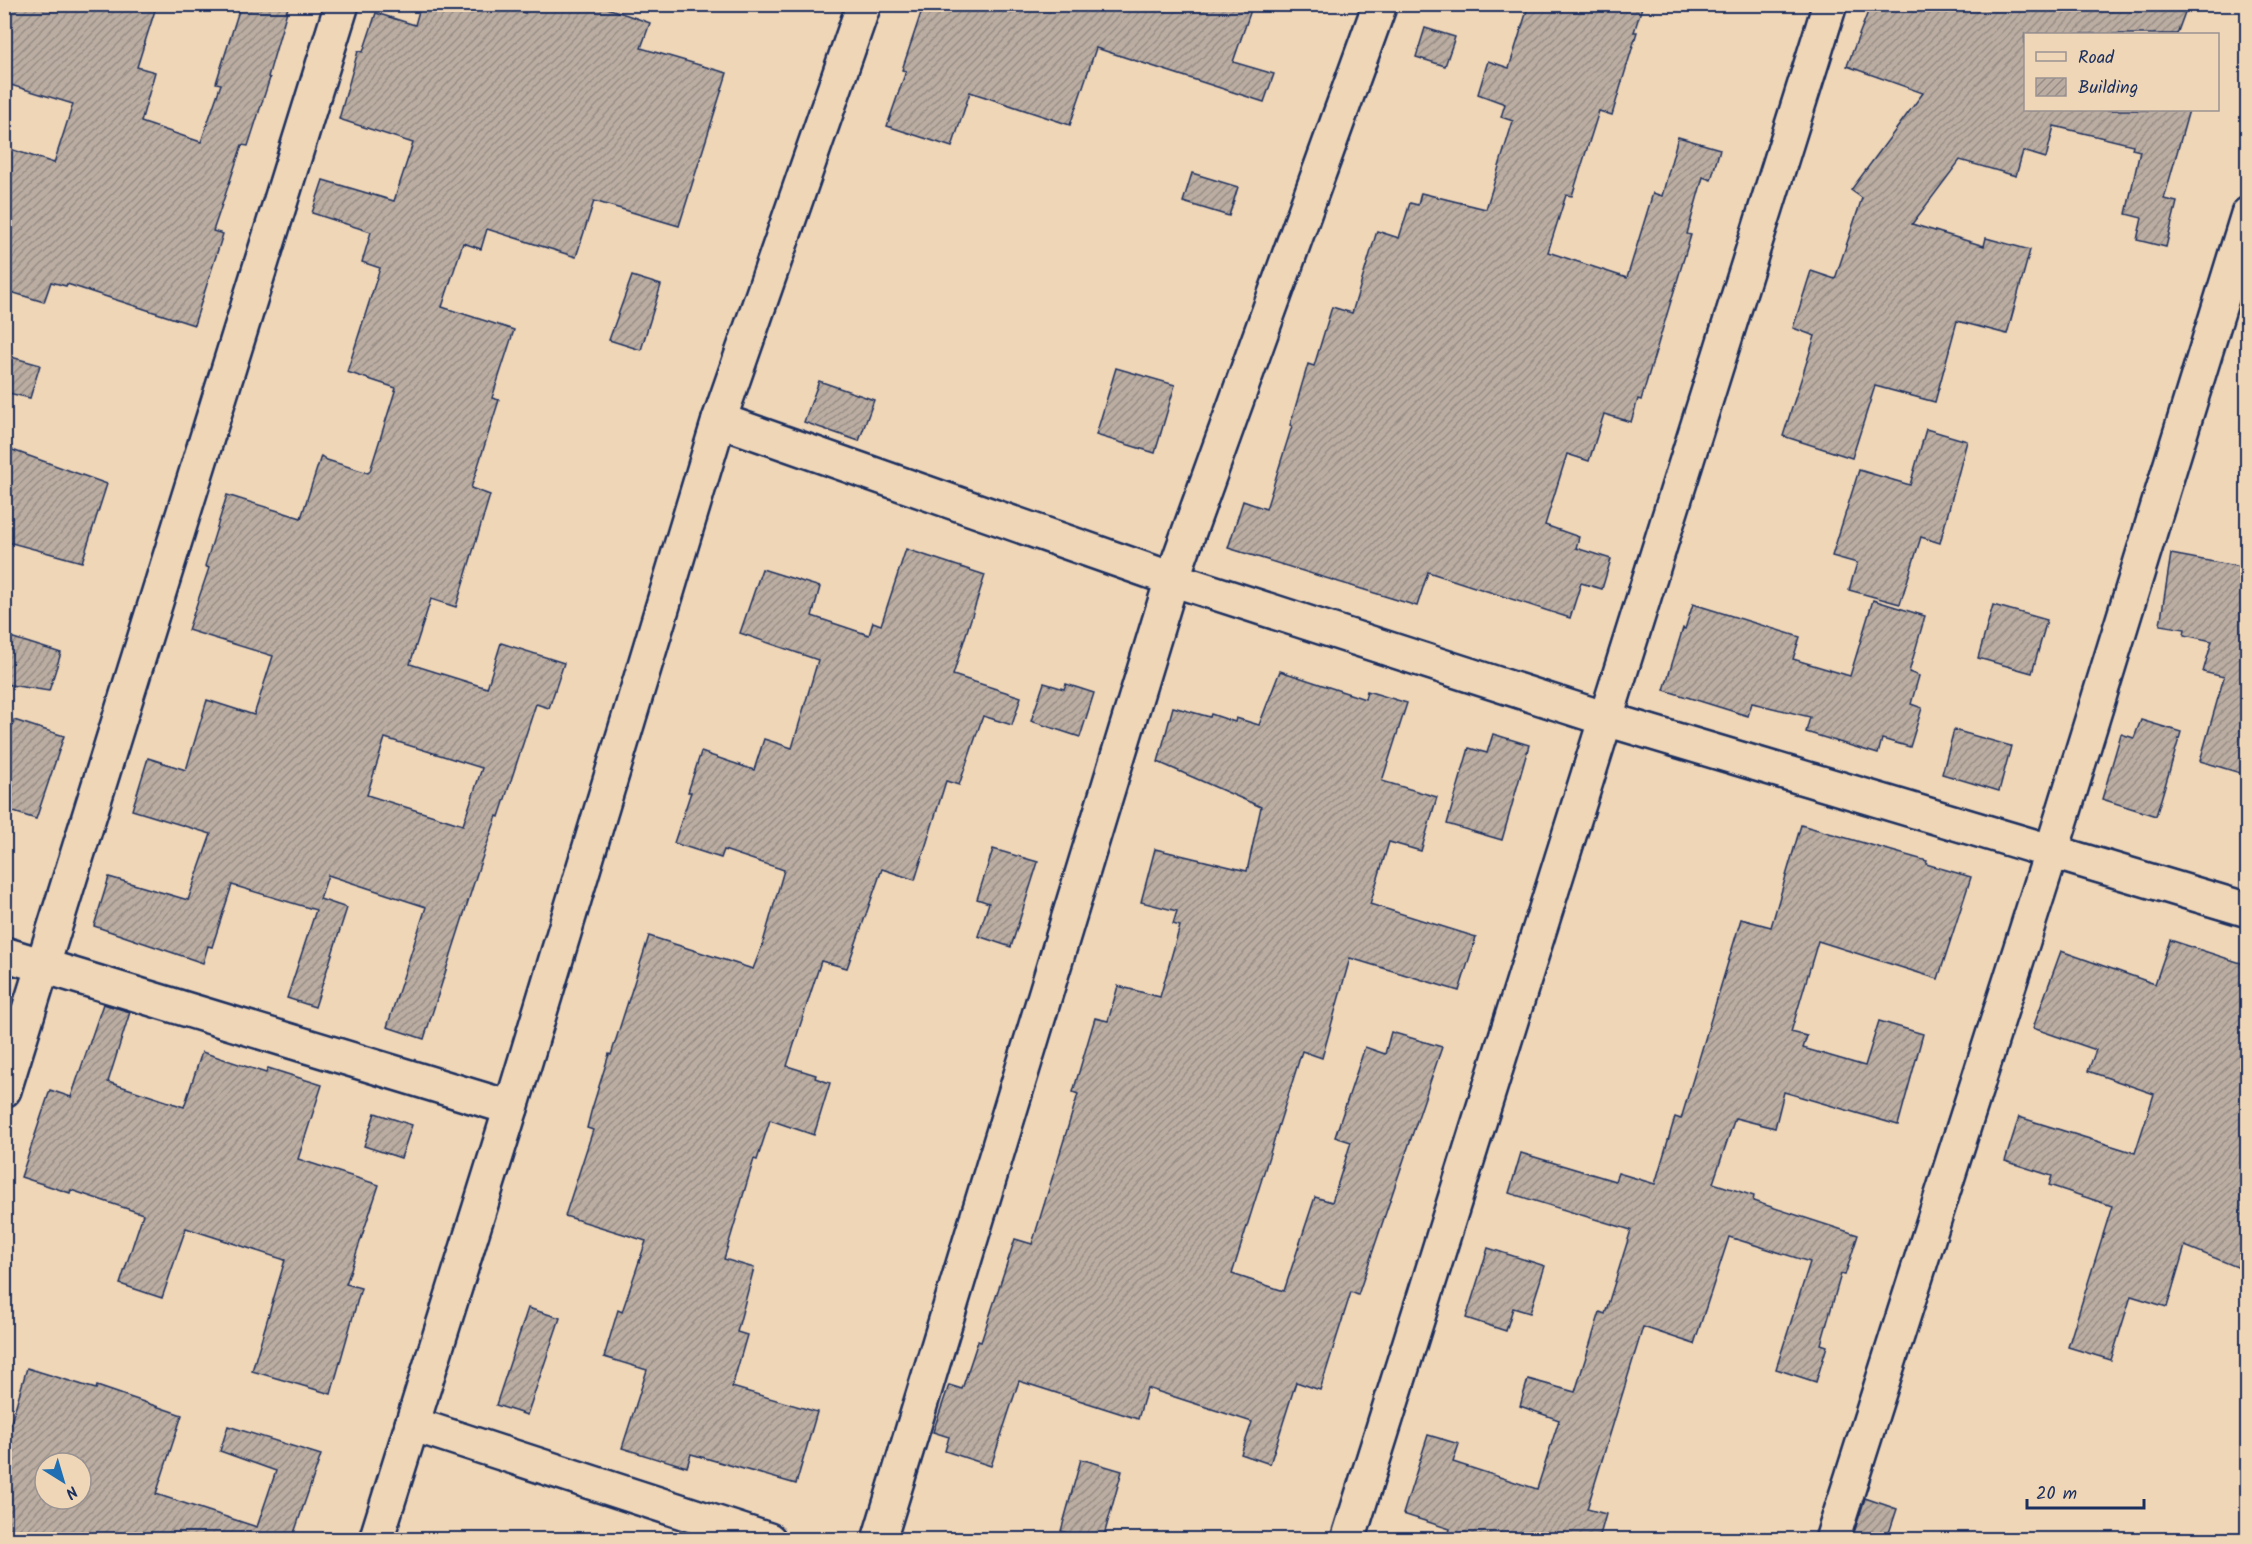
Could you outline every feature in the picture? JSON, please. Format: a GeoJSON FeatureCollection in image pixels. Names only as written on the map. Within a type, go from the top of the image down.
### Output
{"type":"FeatureCollection","features":[{"type":"Feature","properties":{"kind":"street"},"geometry":{"type":"LineString","coordinates":[[4,1090],[342,4]]}},
{"type":"Feature","properties":{"kind":"street"},"geometry":{"type":"LineString","coordinates":[[376,1539],[511,1108],[719,420],[864,4]]}},
{"type":"Feature","properties":{"kind":"street"},"geometry":{"type":"LineString","coordinates":[[879,1539],[1172,579],[1380,4]]}},
{"type":"Feature","properties":{"kind":"street"},"geometry":{"type":"LineString","coordinates":[[1348,1539],[1830,4]]}},
{"type":"Feature","properties":{"kind":"street"},"geometry":{"type":"LineString","coordinates":[[1832,1539],[2051,853],[2247,214]]}},
{"type":"Feature","properties":{"kind":"street"},"geometry":{"type":"LineString","coordinates":[[719,420],[1172,579],[1606,719],[2247,910]]}},
{"type":"Feature","properties":{"kind":"street"},"geometry":{"type":"LineString","coordinates":[[4,954],[511,1108]]}},
{"type":"Feature","properties":{"kind":"street"},"geometry":{"type":"LineString","coordinates":[[412,1424],[769,1539]]}},
{"type":"Feature","properties":{"kind":"building"},"geometry":{"type":"Polygon","coordinates":[[[4,4],[157,4],[137,67],[155,72],[141,122],[201,142],[221,84],[216,83],[241,4],[289,4],[268,77],[270,78],[248,146],[242,145],[213,231],[223,234],[194,325],[67,284],[66,286],[51,282],[44,302],[4,290],[4,147],[54,163],[73,104],[4,83],[4,4]]]}},
{"type":"Feature","properties":{"kind":"building"},"geometry":{"type":"Polygon","coordinates":[[[421,4],[497,4],[525,13],[528,4],[596,4],[650,23],[641,48],[727,73],[679,226],[594,201],[576,257],[487,229],[481,249],[463,243],[442,307],[514,330],[492,398],[499,400],[471,488],[490,495],[456,607],[431,599],[410,664],[487,688],[501,643],[564,663],[549,708],[536,704],[499,817],[497,816],[479,867],[424,1039],[387,1027],[426,907],[328,875],[320,899],[347,908],[315,1007],[287,998],[316,910],[232,885],[212,947],[208,946],[203,963],[94,926],[109,877],[188,900],[211,834],[132,810],[148,758],[186,770],[207,700],[254,715],[273,656],[188,630],[209,568],[205,566],[227,495],[301,518],[321,456],[368,473],[370,471],[396,388],[347,372],[380,268],[362,262],[371,232],[312,213],[323,180],[394,201],[413,143],[339,119],[358,51],[363,52],[376,13],[415,25],[421,4]],[[385,738],[367,795],[463,825],[482,768],[385,738]]]}},
{"type":"Feature","properties":{"kind":"building"},"geometry":{"type":"Polygon","coordinates":[[[924,4],[1253,4],[1233,62],[1274,74],[1264,102],[1096,48],[1070,125],[970,92],[952,147],[887,126],[906,71],[902,70],[924,4]]]}},
{"type":"Feature","properties":{"kind":"building"},"geometry":{"type":"Polygon","coordinates":[[[1529,4],[1643,4],[1612,115],[1599,111],[1572,196],[1566,195],[1548,252],[1627,278],[1653,193],[1662,196],[1678,137],[1720,149],[1711,180],[1703,177],[1687,234],[1691,235],[1641,400],[1638,399],[1631,422],[1604,414],[1589,461],[1567,454],[1545,525],[1579,537],[1576,548],[1611,559],[1602,589],[1581,583],[1570,618],[1428,572],[1417,606],[1228,548],[1243,501],[1266,509],[1292,426],[1290,425],[1308,364],[1314,366],[1332,307],[1352,313],[1377,231],[1399,238],[1410,203],[1418,205],[1421,193],[1486,209],[1513,121],[1501,117],[1505,104],[1478,94],[1488,61],[1509,68],[1529,4]]]}},
{"type":"Feature","properties":{"kind":"building"},"geometry":{"type":"Polygon","coordinates":[[[1871,4],[2188,4],[2177,33],[2024,33],[2024,111],[2189,111],[2164,199],[2177,202],[2166,247],[2137,240],[2142,218],[2126,214],[2140,151],[2132,149],[2133,145],[2054,126],[2046,158],[2023,151],[2016,176],[1960,160],[1912,224],[1984,246],[1986,238],[2030,250],[2007,334],[1957,321],[1935,402],[1875,386],[1852,458],[1783,436],[1815,336],[1793,328],[1811,271],[1835,279],[1862,198],[1851,190],[1923,93],[1847,66],[1871,4]]]}},
{"type":"Feature","properties":{"kind":"building"},"geometry":{"type":"Polygon","coordinates":[[[1425,28],[1455,37],[1445,66],[1416,57],[1425,28]]]}},
{"type":"Feature","properties":{"kind":"building"},"geometry":{"type":"Polygon","coordinates":[[[1192,173],[1238,187],[1229,216],[1183,202],[1192,173]]]}},
{"type":"Feature","properties":{"kind":"building"},"geometry":{"type":"Polygon","coordinates":[[[632,276],[661,285],[641,350],[609,340],[632,276]]]}},
{"type":"Feature","properties":{"kind":"building"},"geometry":{"type":"Polygon","coordinates":[[[4,355],[40,365],[30,398],[4,392],[4,355]]]}},
{"type":"Feature","properties":{"kind":"building"},"geometry":{"type":"Polygon","coordinates":[[[1116,368],[1175,385],[1155,453],[1096,435],[1116,368]]]}},
{"type":"Feature","properties":{"kind":"building"},"geometry":{"type":"Polygon","coordinates":[[[819,381],[874,400],[859,441],[804,422],[819,381]]]}},
{"type":"Feature","properties":{"kind":"building"},"geometry":{"type":"Polygon","coordinates":[[[1926,429],[1967,441],[1940,543],[1921,537],[1900,604],[1849,590],[1857,563],[1832,556],[1859,470],[1910,485],[1926,429]]]}},
{"type":"Feature","properties":{"kind":"building"},"geometry":{"type":"Polygon","coordinates":[[[4,447],[107,484],[82,562],[4,541],[4,447]]]}},
{"type":"Feature","properties":{"kind":"building"},"geometry":{"type":"Polygon","coordinates":[[[906,549],[985,575],[953,675],[1021,697],[1012,725],[983,716],[959,785],[946,781],[915,880],[882,869],[847,968],[821,961],[787,1066],[816,1075],[815,1078],[830,1083],[814,1135],[770,1120],[757,1160],[754,1159],[724,1259],[754,1268],[737,1332],[747,1335],[732,1387],[817,1412],[796,1484],[691,1454],[687,1467],[622,1448],[647,1370],[604,1357],[618,1310],[622,1312],[646,1241],[565,1216],[593,1130],[587,1128],[591,1112],[649,936],[753,969],[762,946],[784,870],[724,850],[721,858],[674,843],[701,752],[754,770],[764,739],[792,748],[818,660],[740,633],[762,569],[820,587],[812,616],[869,635],[873,622],[881,625],[906,549]]]}},
{"type":"Feature","properties":{"kind":"building"},"geometry":{"type":"Polygon","coordinates":[[[2171,554],[2247,568],[2247,775],[2200,761],[2224,677],[2203,672],[2212,641],[2184,635],[2185,629],[2160,625],[2171,554]]]}},
{"type":"Feature","properties":{"kind":"building"},"geometry":{"type":"Polygon","coordinates":[[[1873,600],[1925,616],[1909,672],[1919,676],[1911,704],[1922,708],[1910,747],[1882,739],[1878,754],[1806,732],[1810,717],[1752,703],[1748,716],[1664,690],[1683,628],[1685,629],[1693,604],[1800,637],[1793,659],[1850,676],[1873,600]]]}},
{"type":"Feature","properties":{"kind":"building"},"geometry":{"type":"Polygon","coordinates":[[[1993,605],[2047,620],[2032,673],[1978,658],[1993,605]]]}},
{"type":"Feature","properties":{"kind":"building"},"geometry":{"type":"Polygon","coordinates":[[[4,635],[61,653],[49,691],[4,684],[4,635]]]}},
{"type":"Feature","properties":{"kind":"building"},"geometry":{"type":"Polygon","coordinates":[[[1280,671],[1365,699],[1367,691],[1407,703],[1382,781],[1437,797],[1421,851],[1389,842],[1370,904],[1476,937],[1459,991],[1350,958],[1322,1058],[1302,1051],[1232,1274],[1284,1291],[1315,1197],[1332,1202],[1351,1142],[1335,1137],[1365,1047],[1385,1054],[1391,1032],[1442,1047],[1358,1295],[1351,1292],[1320,1390],[1296,1382],[1270,1464],[1241,1454],[1252,1422],[1147,1388],[1138,1419],[1019,1381],[991,1466],[945,1451],[949,1437],[933,1432],[949,1385],[962,1389],[978,1341],[981,1342],[1015,1239],[1032,1244],[1078,1094],[1073,1092],[1095,1018],[1108,1021],[1118,986],[1160,997],[1180,926],[1173,924],[1177,911],[1141,902],[1155,849],[1247,871],[1261,807],[1158,762],[1173,707],[1210,717],[1211,714],[1235,722],[1236,718],[1259,725],[1280,671]]]}},
{"type":"Feature","properties":{"kind":"building"},"geometry":{"type":"Polygon","coordinates":[[[1044,683],[1064,689],[1066,684],[1094,693],[1080,737],[1031,721],[1044,683]]]}},
{"type":"Feature","properties":{"kind":"building"},"geometry":{"type":"Polygon","coordinates":[[[14,720],[64,736],[36,819],[4,809],[4,748],[14,720]]]}},
{"type":"Feature","properties":{"kind":"building"},"geometry":{"type":"Polygon","coordinates":[[[2141,720],[2181,732],[2156,816],[2102,799],[2121,734],[2134,738],[2141,720]]]}},
{"type":"Feature","properties":{"kind":"building"},"geometry":{"type":"Polygon","coordinates":[[[1954,730],[2011,746],[1999,791],[1942,774],[1954,730]]]}},
{"type":"Feature","properties":{"kind":"building"},"geometry":{"type":"Polygon","coordinates":[[[1493,734],[1529,745],[1502,840],[1447,824],[1469,748],[1487,753],[1493,734]]]}},
{"type":"Feature","properties":{"kind":"building"},"geometry":{"type":"Polygon","coordinates":[[[1801,825],[1927,861],[1926,864],[1971,877],[1938,979],[1818,941],[1791,1032],[1807,1036],[1803,1048],[1865,1066],[1879,1021],[1923,1034],[1898,1125],[1784,1092],[1775,1128],[1735,1118],[1713,1183],[1754,1196],[1753,1201],[1858,1235],[1845,1275],[1841,1274],[1821,1344],[1827,1346],[1816,1382],[1776,1369],[1810,1262],[1729,1237],[1694,1344],[1643,1327],[1587,1509],[1606,1514],[1599,1539],[1472,1539],[1449,1533],[1450,1529],[1403,1514],[1428,1435],[1459,1444],[1453,1462],[1537,1489],[1559,1420],[1520,1406],[1528,1379],[1575,1392],[1600,1312],[1605,1314],[1631,1230],[1509,1193],[1521,1153],[1615,1181],[1618,1173],[1655,1184],[1675,1117],[1681,1119],[1741,919],[1771,927],[1801,825]]]}},
{"type":"Feature","properties":{"kind":"building"},"geometry":{"type":"Polygon","coordinates":[[[993,849],[1038,862],[1011,947],[978,936],[989,903],[977,899],[993,849]]]}},
{"type":"Feature","properties":{"kind":"building"},"geometry":{"type":"Polygon","coordinates":[[[2170,940],[2247,965],[2247,1271],[2185,1246],[2167,1307],[2131,1296],[2111,1360],[2068,1347],[2112,1206],[2049,1185],[2052,1176],[2005,1161],[2019,1117],[2135,1153],[2154,1094],[2088,1071],[2096,1050],[2033,1028],[2061,951],[2155,984],[2170,940]]]}},
{"type":"Feature","properties":{"kind":"building"},"geometry":{"type":"Polygon","coordinates":[[[103,1004],[130,1012],[108,1082],[184,1107],[202,1052],[266,1073],[268,1068],[322,1085],[298,1159],[379,1185],[346,1284],[361,1288],[331,1394],[252,1371],[285,1260],[186,1228],[162,1298],[120,1284],[143,1214],[71,1190],[70,1193],[21,1177],[50,1090],[71,1097],[103,1004]]]}},
{"type":"Feature","properties":{"kind":"building"},"geometry":{"type":"Polygon","coordinates":[[[375,1113],[412,1125],[401,1158],[364,1146],[375,1113]]]}},
{"type":"Feature","properties":{"kind":"building"},"geometry":{"type":"Polygon","coordinates":[[[1488,1248],[1545,1266],[1530,1313],[1513,1308],[1506,1331],[1466,1318],[1488,1248]]]}},
{"type":"Feature","properties":{"kind":"building"},"geometry":{"type":"Polygon","coordinates":[[[528,1308],[560,1318],[527,1415],[496,1405],[528,1308]]]}},
{"type":"Feature","properties":{"kind":"building"},"geometry":{"type":"Polygon","coordinates":[[[27,1368],[96,1389],[97,1386],[182,1415],[156,1494],[257,1527],[276,1471],[220,1451],[228,1426],[321,1455],[292,1539],[4,1539],[4,1446],[27,1368]]]}},
{"type":"Feature","properties":{"kind":"building"},"geometry":{"type":"Polygon","coordinates":[[[1081,1459],[1122,1471],[1103,1539],[1090,1539],[1061,1531],[1081,1459]]]}},
{"type":"Feature","properties":{"kind":"building"},"geometry":{"type":"Polygon","coordinates":[[[1865,1498],[1897,1509],[1887,1539],[1852,1539],[1865,1498]]]}}]}
